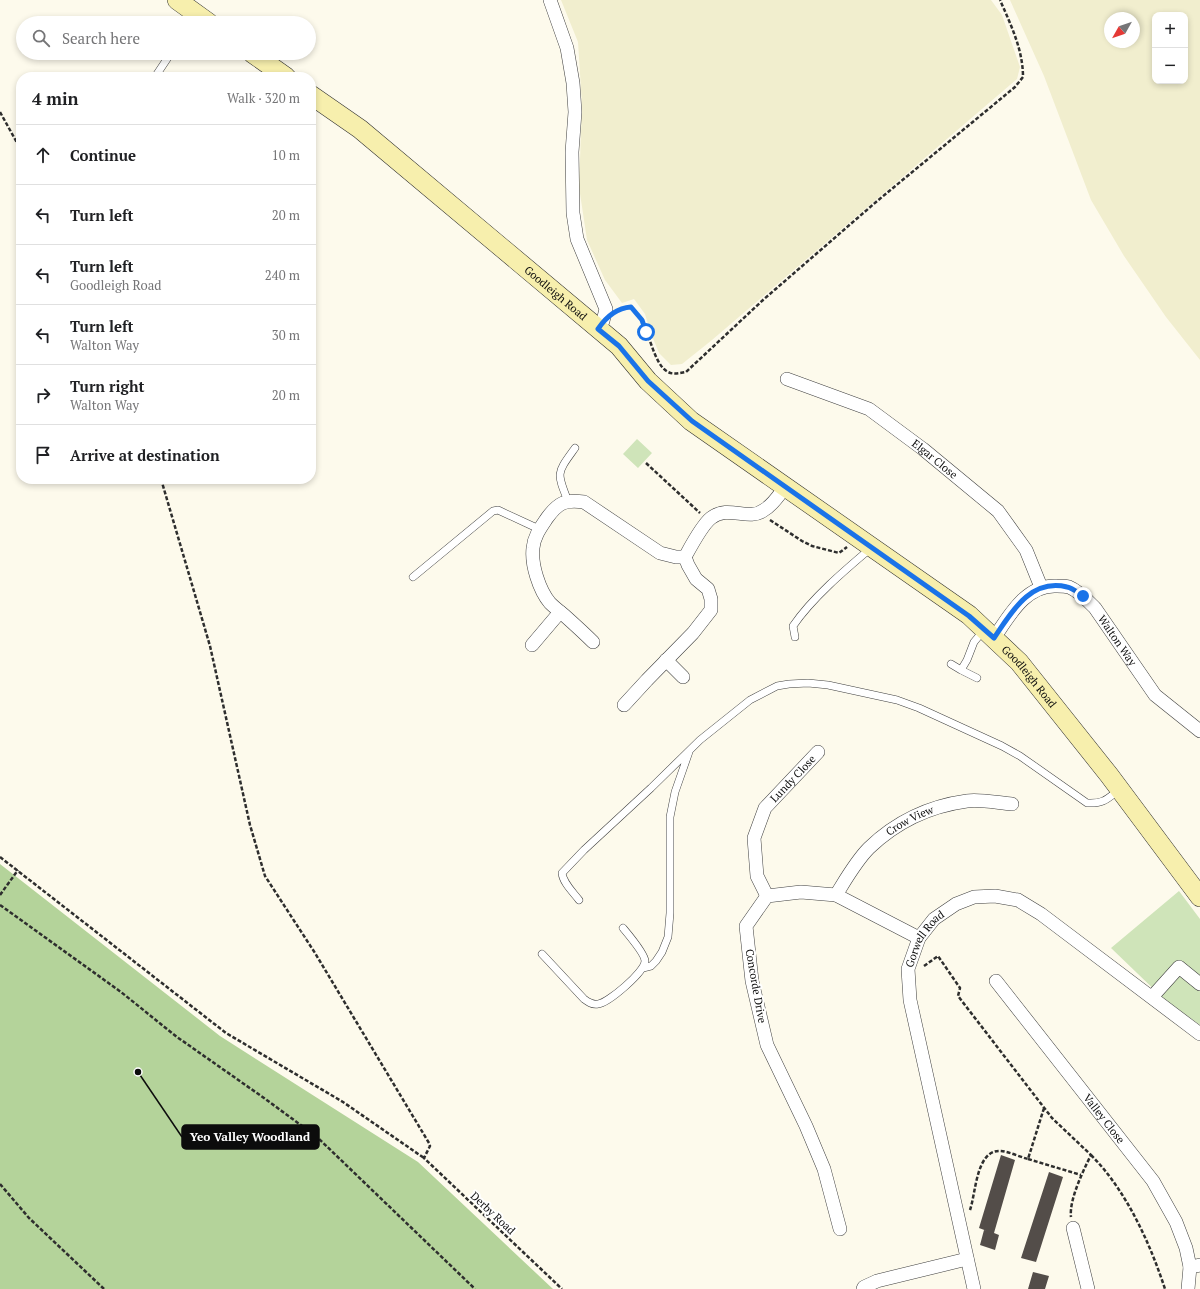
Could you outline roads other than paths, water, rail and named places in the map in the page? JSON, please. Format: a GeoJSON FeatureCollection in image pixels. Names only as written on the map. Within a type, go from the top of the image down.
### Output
{"type":"FeatureCollection","features":[{"type":"Feature","properties":{"kind":"street"},"geometry":{"type":"LineString","coordinates":[[177,0],[195,16]]}},
{"type":"Feature","properties":{"kind":"street"},"geometry":{"type":"LineString","coordinates":[[550,0],[567,48],[573,83],[575,112],[572,152],[573,213],[577,239],[606,309],[601,325]]}},
{"type":"Feature","properties":{"kind":"street"},"geometry":{"type":"LineString","coordinates":[[262,60],[279,72]]}},
{"type":"Feature","properties":{"kind":"street","name":"Goodleigh Road"},"geometry":{"type":"LineString","coordinates":[[316,98],[360,129],[601,325],[648,381],[692,421],[785,488],[969,616],[989,634],[1019,662],[1120,789],[1200,896]]}},
{"type":"Feature","properties":{"kind":"street","name":"Elgar Close"},"geometry":{"type":"LineString","coordinates":[[787,379],[869,409],[923,449],[998,511],[1026,550],[1041,587]]}},
{"type":"Feature","properties":{"kind":"street"},"geometry":{"type":"LineString","coordinates":[[685,557],[709,521],[719,514],[730,511],[755,514],[770,506],[785,488]]}},
{"type":"Feature","properties":{"kind":"street"},"geometry":{"type":"LineString","coordinates":[[594,642],[550,603],[542,592],[536,570],[533,547],[539,530],[554,508],[563,502],[572,500],[584,502],[660,553],[676,557],[685,557]]}},
{"type":"Feature","properties":{"kind":"street"},"geometry":{"type":"LineString","coordinates":[[624,705],[692,633],[710,610],[711,599],[708,589],[696,579],[685,557]]}},
{"type":"Feature","properties":{"kind":"street"},"geometry":{"type":"LineString","coordinates":[[989,634],[1021,600],[1041,587]]}},
{"type":"Feature","properties":{"kind":"street","name":"Walton Way"},"geometry":{"type":"LineString","coordinates":[[1041,587],[1068,587],[1083,596],[1095,608],[1155,695],[1200,730]]}},
{"type":"Feature","properties":{"kind":"street"},"geometry":{"type":"LineString","coordinates":[[532,645],[560,612]]}},
{"type":"Feature","properties":{"kind":"street"},"geometry":{"type":"LineString","coordinates":[[666,660],[683,677]]}},
{"type":"Feature","properties":{"kind":"street","name":"Lundy Close"},"geometry":{"type":"LineString","coordinates":[[767,896],[757,876],[754,838],[765,808],[818,752]]}},
{"type":"Feature","properties":{"kind":"street","name":"Crow View"},"geometry":{"type":"LineString","coordinates":[[836,895],[869,848],[897,825],[915,815],[935,808],[968,801],[1012,804]]}},
{"type":"Feature","properties":{"kind":"street"},"geometry":{"type":"LineString","coordinates":[[767,896],[801,892],[836,895],[919,938]]}},
{"type":"Feature","properties":{"kind":"street","name":"Concorde Drive"},"geometry":{"type":"LineString","coordinates":[[767,896],[746,926],[752,981],[767,1045],[806,1126],[824,1169],[840,1229]]}},
{"type":"Feature","properties":{"kind":"street","name":"Gorwell Road"},"geometry":{"type":"LineString","coordinates":[[974,1289],[910,1000],[908,969],[919,938],[934,919],[956,904],[974,897],[995,896],[1018,900],[1041,914],[1200,1034]]}},
{"type":"Feature","properties":{"kind":"street"},"geometry":{"type":"LineString","coordinates":[[1152,997],[1179,967],[1200,984]]}},
{"type":"Feature","properties":{"kind":"street","name":"Valley Close"},"geometry":{"type":"LineString","coordinates":[[996,981],[1153,1181],[1176,1222],[1195,1266],[1188,1289]]}},
{"type":"Feature","properties":{"kind":"street"},"geometry":{"type":"LineString","coordinates":[[1073,1228],[1088,1289]]}},
{"type":"Feature","properties":{"kind":"street"},"geometry":{"type":"LineString","coordinates":[[863,1289],[864,1287],[877,1281],[967,1259]]}},
{"type":"Feature","properties":{"kind":"lane"},"geometry":{"type":"LineString","coordinates":[[158,72],[166,60]]}},
{"type":"Feature","properties":{"kind":"lane"},"geometry":{"type":"LineString","coordinates":[[568,501],[560,483],[560,474],[561,467],[575,448]]}},
{"type":"Feature","properties":{"kind":"lane"},"geometry":{"type":"LineString","coordinates":[[413,577],[493,511],[498,510],[539,530]]}},
{"type":"Feature","properties":{"kind":"lane"},"geometry":{"type":"LineString","coordinates":[[795,637],[793,626],[797,619],[864,543]]}},
{"type":"Feature","properties":{"kind":"lane"},"geometry":{"type":"LineString","coordinates":[[961,670],[967,660],[974,642],[989,634]]}},
{"type":"Feature","properties":{"kind":"lane"},"geometry":{"type":"LineString","coordinates":[[951,664],[976,678]]}},
{"type":"Feature","properties":{"kind":"lane"},"geometry":{"type":"LineString","coordinates":[[579,900],[565,882],[562,873],[584,850],[689,751],[735,711],[762,693],[777,686],[808,683],[828,685],[897,700],[919,708],[1002,746],[1020,756],[1087,803],[1097,804],[1120,789]]}},
{"type":"Feature","properties":{"kind":"lane"},"geometry":{"type":"LineString","coordinates":[[542,954],[584,999],[591,1004],[596,1005],[606,1001],[643,968],[651,966],[656,961],[662,952],[668,937],[670,913],[670,817],[675,792],[689,751]]}},
{"type":"Feature","properties":{"kind":"lane"},"geometry":{"type":"LineString","coordinates":[[623,928],[643,955],[645,961],[643,968]]}},
{"type":"Feature","properties":{"kind":"place","name":"Yeo Valley Woodland"},"geometry":{"type":"Point","coordinates":[138,1072]}}]}
